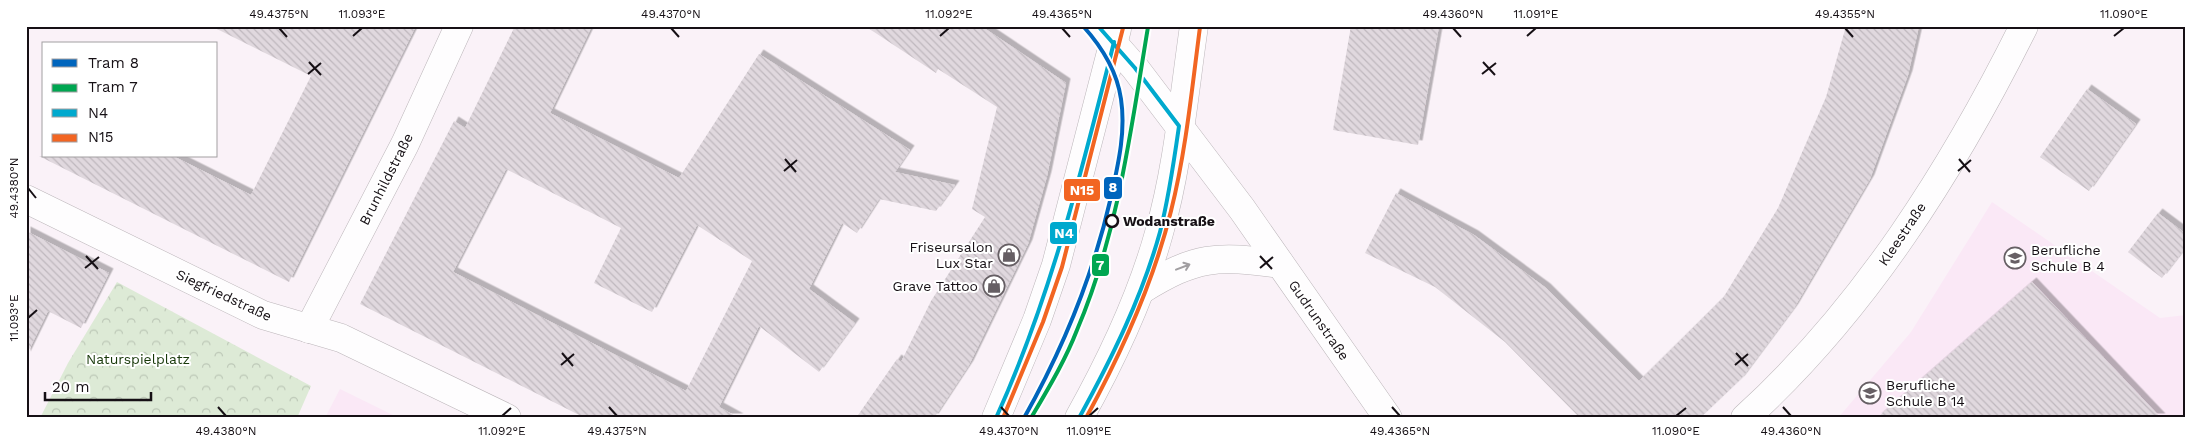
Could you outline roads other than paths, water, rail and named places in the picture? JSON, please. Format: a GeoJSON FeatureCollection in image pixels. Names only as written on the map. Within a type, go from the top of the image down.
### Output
{"type":"FeatureCollection","features":[{"type":"Feature","properties":{"kind":"street","name":"Brunhildstraße"},"geometry":{"type":"LineString","coordinates":[[309,329],[405,144],[459,26]]}},
{"type":"Feature","properties":{"kind":"street"},"geometry":{"type":"LineString","coordinates":[[1079,418],[1119,340],[1141,290],[1162,223],[1194,26]]}},
{"type":"Feature","properties":{"kind":"street","name":"Kleestraße"},"geometry":{"type":"LineString","coordinates":[[1745,418],[1820,341],[1889,255],[1966,136],[2024,26]]}},
{"type":"Feature","properties":{"kind":"street"},"geometry":{"type":"LineString","coordinates":[[1110,32],[1179,126]]}},
{"type":"Feature","properties":{"kind":"street"},"geometry":{"type":"LineString","coordinates":[[996,418],[1029,343],[1056,264],[1110,32]]}},
{"type":"Feature","properties":{"kind":"street","name":"Gudrunstraße"},"geometry":{"type":"LineString","coordinates":[[1179,126],[1242,209],[1388,418]]}},
{"type":"Feature","properties":{"kind":"street","name":"Siegfriedstraße"},"geometry":{"type":"LineString","coordinates":[[26,199],[263,315],[341,338],[507,418]]}},
{"type":"Feature","properties":{"kind":"street"},"geometry":{"type":"LineString","coordinates":[[1141,290],[1174,270],[1203,261],[1238,258],[1280,264]]}},
{"type":"Feature","properties":{"kind":"tram line","name":"8"},"geometry":{"type":"LineString","coordinates":[[1024,418],[1052,365],[1086,283],[1104,226],[1114,185],[1120,148],[1123,124],[1121,99],[1116,79],[1108,60],[1083,26]]}},
{"type":"Feature","properties":{"kind":"tram line","name":"7"},"geometry":{"type":"LineString","coordinates":[[1031,418],[1056,375],[1072,341],[1091,294],[1103,256],[1113,219],[1129,142],[1148,27]]}},
{"type":"Feature","properties":{"kind":"place","name":"Wodanstraße"},"geometry":{"type":"Point","coordinates":[1112,221]}},
{"type":"Feature","properties":{"kind":"place","name":"Friseursalon Lux Star"},"geometry":{"type":"Point","coordinates":[1009,255]}},
{"type":"Feature","properties":{"kind":"place","name":"Berufliche Schule B 4"},"geometry":{"type":"Point","coordinates":[2015,258]}},
{"type":"Feature","properties":{"kind":"place","name":"Grave Tattoo"},"geometry":{"type":"Point","coordinates":[994,286]}},
{"type":"Feature","properties":{"kind":"place","name":"Berufliche Schule B 14"},"geometry":{"type":"Point","coordinates":[1870,393]}},
{"type":"Feature","properties":{"kind":"park label","name":"Naturspielplatz"},"geometry":{"type":"Point","coordinates":[138,359]}}]}
